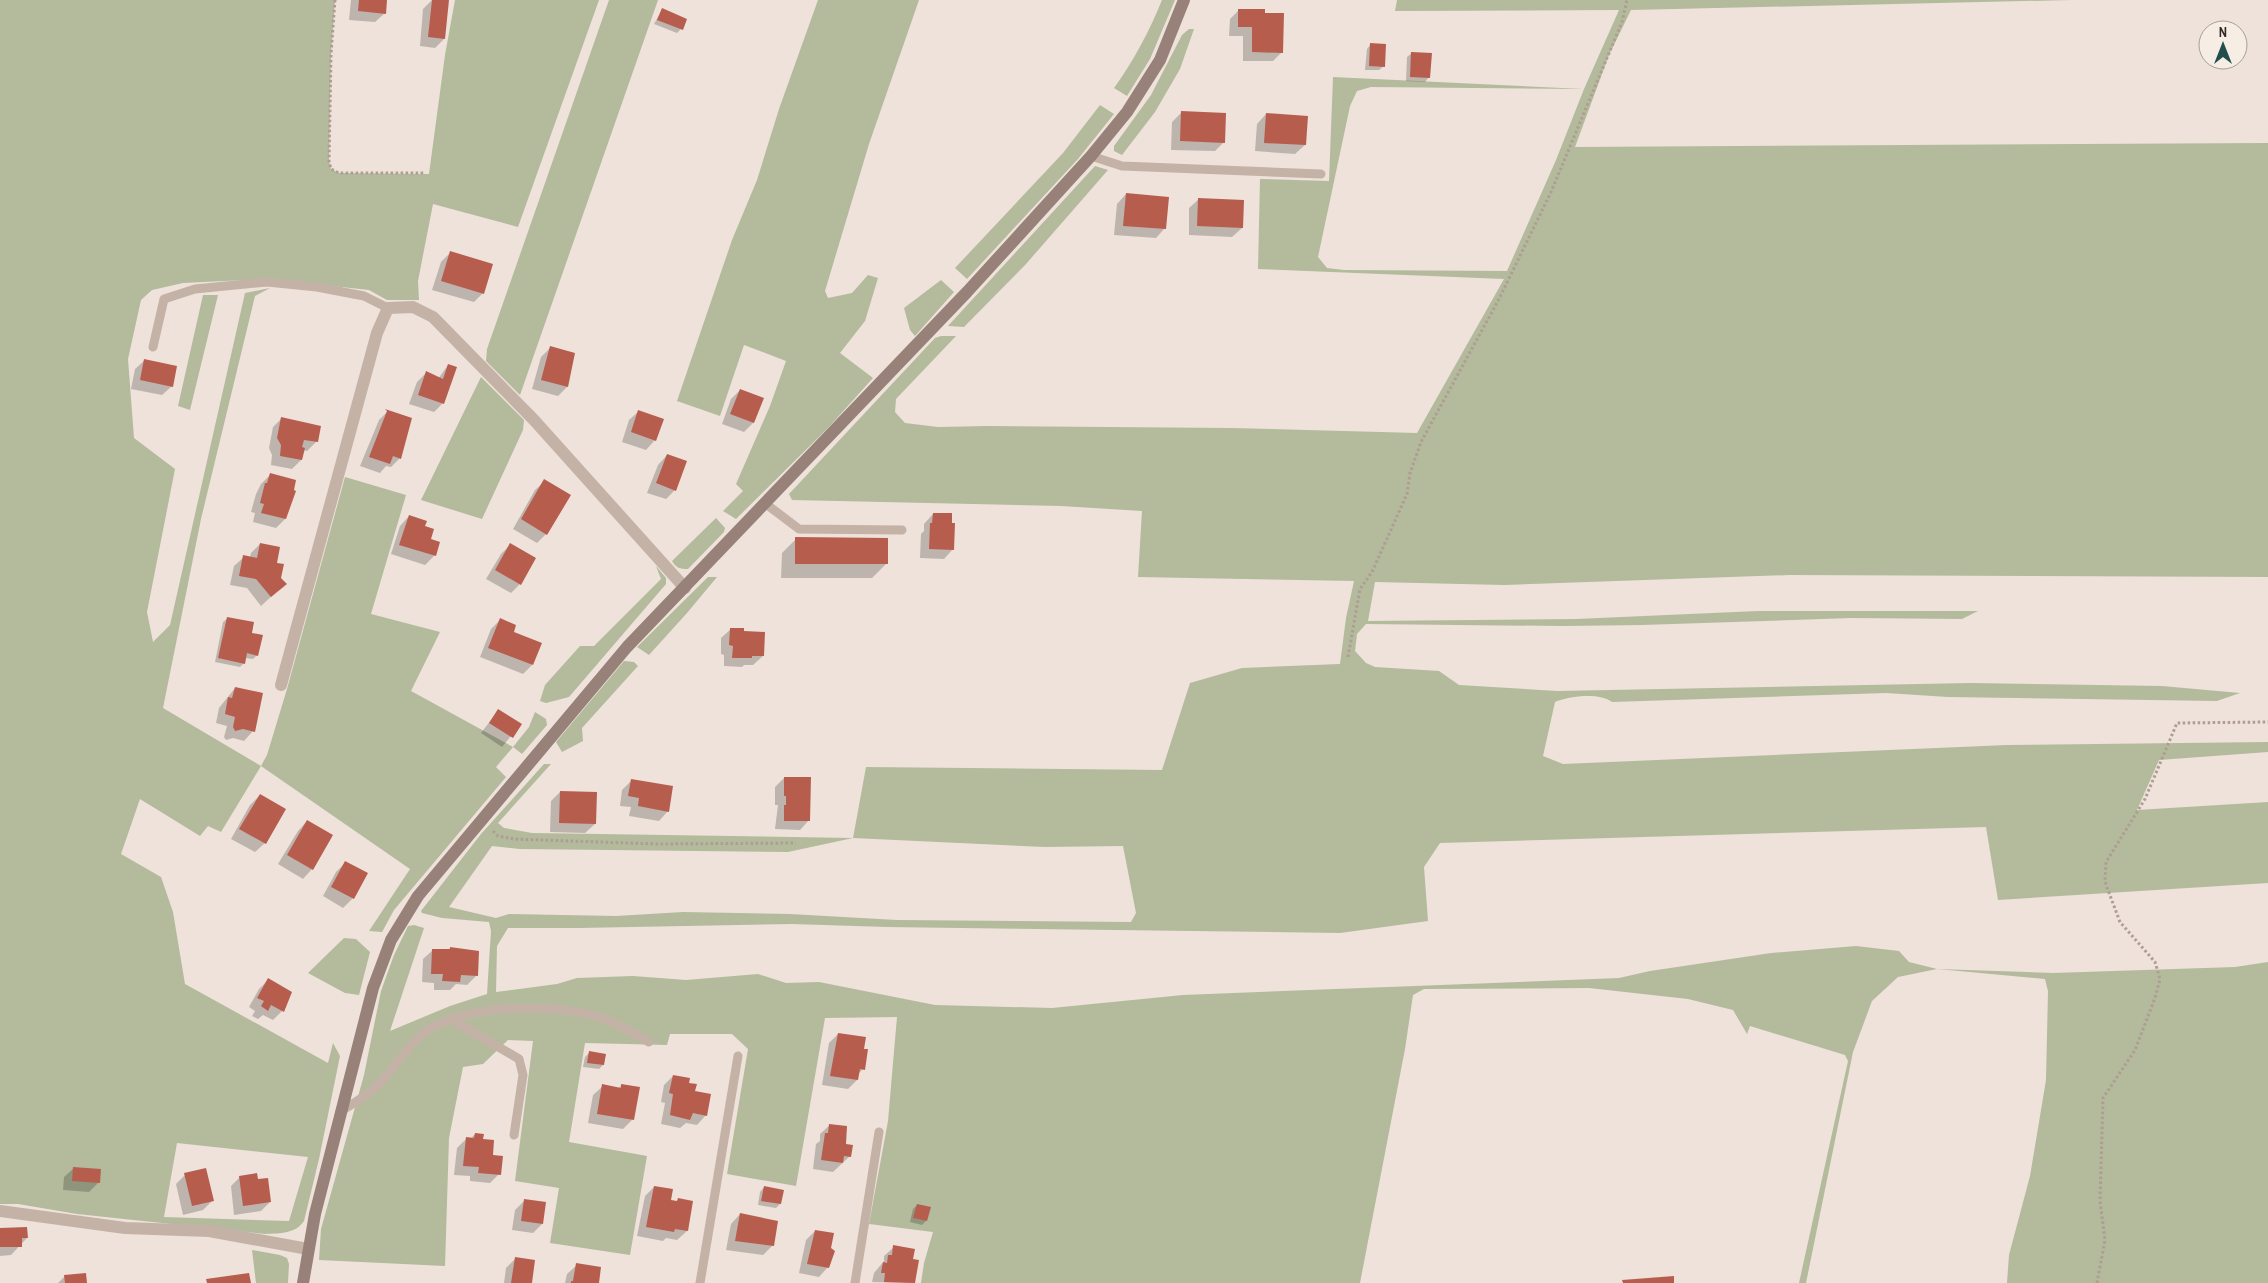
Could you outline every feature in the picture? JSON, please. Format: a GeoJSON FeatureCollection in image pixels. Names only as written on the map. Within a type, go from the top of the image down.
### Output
{"type":"FeatureCollection","features":[{"type":"Feature","properties":{"kind":"street"},"geometry":{"type":"LineString","coordinates":[[303,1283],[308,1249],[340,1112],[373,988],[391,940],[418,896],[627,647],[967,292],[1091,156],[1127,112],[1160,60],[1184,0]]}},
{"type":"Feature","properties":{"kind":"street"},"geometry":{"type":"LineString","coordinates":[[281,685],[376,333],[388,308],[412,308],[433,317],[534,420],[685,588]]}},
{"type":"Feature","properties":{"kind":"street"},"geometry":{"type":"LineString","coordinates":[[0,1211],[125,1228],[209,1231],[308,1249]]}},
{"type":"Feature","properties":{"kind":"lane"},"geometry":{"type":"LineString","coordinates":[[1091,156],[1122,166],[1321,174]]}},
{"type":"Feature","properties":{"kind":"lane"},"geometry":{"type":"LineString","coordinates":[[153,347],[164,299],[195,289],[267,282],[307,286],[364,296],[388,308]]}},
{"type":"Feature","properties":{"kind":"lane"},"geometry":{"type":"LineString","coordinates":[[766,504],[799,528],[902,530]]}},
{"type":"Feature","properties":{"kind":"lane"},"geometry":{"type":"LineString","coordinates":[[340,1112],[378,1085],[424,1033],[440,1022],[469,1014],[521,1009],[566,1009],[605,1019],[649,1042]]}},
{"type":"Feature","properties":{"kind":"lane"},"geometry":{"type":"LineString","coordinates":[[451,1019],[520,1059],[523,1075],[514,1135]]}},
{"type":"Feature","properties":{"kind":"lane"},"geometry":{"type":"LineString","coordinates":[[700,1283],[738,1056]]}},
{"type":"Feature","properties":{"kind":"lane"},"geometry":{"type":"LineString","coordinates":[[855,1283],[879,1132]]}},
{"type":"Feature","properties":{"kind":"path"},"geometry":{"type":"LineString","coordinates":[[335,0],[331,54],[329,161],[331,169],[339,172],[424,174]]}},
{"type":"Feature","properties":{"kind":"path"},"geometry":{"type":"LineString","coordinates":[[1348,657],[1360,590],[1372,572],[1408,494],[1410,473],[1421,442],[1499,299],[1551,192],[1622,22],[1627,0]]}},
{"type":"Feature","properties":{"kind":"path"},"geometry":{"type":"LineString","coordinates":[[2097,1283],[2105,1240],[2100,1201],[2103,1098],[2135,1050],[2155,998],[2160,979],[2154,962],[2120,922],[2105,882],[2106,862],[2145,799],[2177,723],[2268,722]]}},
{"type":"Feature","properties":{"kind":"path"},"geometry":{"type":"LineString","coordinates":[[480,822],[498,836],[514,839],[656,844],[796,843]]}},
{"type":"Feature","properties":{"kind":"green space"},"geometry":{"type":"Polygon","coordinates":[[[0,0],[335,0],[331,54],[329,161],[331,169],[339,173],[429,174],[445,55],[455,0],[599,0],[518,227],[433,204],[418,281],[419,300],[387,300],[369,290],[268,279],[183,283],[152,290],[141,300],[128,359],[134,438],[175,469],[147,612],[153,642],[170,625],[245,293],[270,288],[255,296],[201,519],[163,708],[261,766],[221,832],[208,826],[200,836],[140,799],[121,854],[161,877],[173,912],[185,984],[328,1063],[333,1043],[340,1056],[304,1221],[292,1231],[265,1234],[77,1214],[18,1204],[0,1204],[0,0]],[[177,1143],[164,1217],[289,1221],[308,1157],[177,1143]]]}},
{"type":"Feature","properties":{"kind":"green space"},"geometry":{"type":"Polygon","coordinates":[[[609,0],[658,0],[520,395],[486,361],[487,349],[609,0]]]}},
{"type":"Feature","properties":{"kind":"green space"},"geometry":{"type":"Polygon","coordinates":[[[818,0],[919,0],[869,144],[825,291],[828,298],[852,293],[868,275],[878,278],[865,321],[840,353],[873,378],[828,428],[736,519],[723,511],[743,491],[736,484],[770,406],[786,361],[744,345],[720,416],[677,401],[732,240],[757,180],[779,109],[818,0]]]}},
{"type":"Feature","properties":{"kind":"green space"},"geometry":{"type":"Polygon","coordinates":[[[1162,0],[1175,0],[1150,59],[1127,96],[1114,88],[1141,46],[1162,0]]]}},
{"type":"Feature","properties":{"kind":"green space"},"geometry":{"type":"Polygon","coordinates":[[[1397,0],[2072,0],[1631,10],[1609,55],[1575,147],[2268,143],[2268,577],[1789,575],[1504,585],[1375,582],[1368,621],[1576,619],[1758,611],[1978,611],[1962,619],[1851,618],[1562,626],[1366,624],[1357,634],[1355,651],[1366,663],[1375,667],[1439,671],[1459,685],[1557,691],[1970,683],[2162,686],[2240,693],[2217,701],[1948,697],[1886,693],[1612,702],[1600,697],[1576,697],[1555,702],[1543,756],[1563,764],[2007,745],[2268,742],[2268,752],[2159,760],[2137,810],[2268,802],[2268,883],[1998,900],[1986,827],[1440,843],[1424,867],[1428,921],[1340,933],[792,924],[508,928],[497,946],[496,992],[557,984],[577,978],[633,976],[686,980],[758,974],[786,983],[819,982],[935,1005],[1052,1008],[1183,995],[1619,978],[1650,971],[1771,953],[1856,946],[1899,951],[1909,962],[1937,969],[1898,977],[1872,1001],[1853,1052],[1806,1283],[1799,1283],[1848,1061],[1845,1055],[1750,1026],[1747,1034],[1733,1010],[1688,999],[1589,988],[1424,989],[1413,995],[1405,1049],[1360,1283],[921,1283],[924,1263],[933,1232],[869,1224],[888,1121],[897,1017],[825,1018],[796,1186],[727,1174],[748,1049],[732,1034],[670,1034],[667,1045],[585,1043],[569,1142],[647,1156],[630,1255],[550,1243],[559,1188],[515,1181],[533,1041],[508,1040],[483,1064],[463,1067],[449,1138],[445,1266],[319,1260],[321,1229],[364,1075],[381,991],[394,955],[408,926],[414,925],[424,928],[390,1031],[450,1006],[487,994],[491,931],[489,922],[442,918],[422,913],[421,911],[481,834],[544,764],[551,764],[498,823],[504,828],[532,833],[853,838],[866,767],[1162,770],[1190,683],[1242,668],[1340,664],[1346,618],[1354,581],[1138,577],[1142,511],[1061,506],[792,500],[789,494],[935,338],[941,336],[956,336],[896,399],[895,412],[905,423],[938,427],[1231,428],[1417,433],[1504,279],[1258,269],[1260,179],[1329,181],[1333,77],[1584,89],[1619,10],[1395,11],[1397,0]],[[1371,87],[1357,91],[1350,106],[1318,257],[1327,268],[1344,270],[1507,271],[1556,160],[1584,89],[1371,87]],[[853,838],[788,852],[520,849],[492,846],[449,907],[496,918],[509,914],[616,916],[683,912],[790,914],[897,920],[1131,922],[1136,913],[1123,846],[1045,847],[853,838]]]}},
{"type":"Feature","properties":{"kind":"green space"},"geometry":{"type":"Polygon","coordinates":[[[1189,29],[1194,29],[1180,69],[1155,112],[1122,155],[1114,151],[1114,146],[1151,95],[1182,35],[1189,29]]]}},
{"type":"Feature","properties":{"kind":"green space"},"geometry":{"type":"Polygon","coordinates":[[[1100,105],[1114,114],[1078,159],[967,279],[955,268],[1063,153],[1100,105]]]}},
{"type":"Feature","properties":{"kind":"green space"},"geometry":{"type":"Polygon","coordinates":[[[1095,166],[1108,170],[1026,264],[964,327],[948,326],[1095,166]]]}},
{"type":"Feature","properties":{"kind":"green space"},"geometry":{"type":"Polygon","coordinates":[[[941,280],[954,292],[915,336],[910,330],[904,308],[941,280]]]}},
{"type":"Feature","properties":{"kind":"green space"},"geometry":{"type":"Polygon","coordinates":[[[203,295],[218,295],[190,410],[178,406],[203,295]]]}},
{"type":"Feature","properties":{"kind":"green space"},"geometry":{"type":"Polygon","coordinates":[[[481,377],[524,420],[523,430],[482,519],[421,500],[481,377]]]}},
{"type":"Feature","properties":{"kind":"green space"},"geometry":{"type":"Polygon","coordinates":[[[345,477],[406,495],[371,614],[440,632],[411,691],[513,747],[496,767],[506,777],[394,910],[382,932],[369,931],[410,869],[261,766],[267,755],[287,689],[345,477]]]}},
{"type":"Feature","properties":{"kind":"green space"},"geometry":{"type":"Polygon","coordinates":[[[716,518],[725,528],[724,532],[688,569],[677,567],[672,561],[716,518]]]}},
{"type":"Feature","properties":{"kind":"green space"},"geometry":{"type":"Polygon","coordinates":[[[656,566],[666,578],[666,584],[569,697],[546,703],[540,701],[545,685],[580,646],[594,646],[661,579],[656,566]]]}},
{"type":"Feature","properties":{"kind":"green space"},"geometry":{"type":"Polygon","coordinates":[[[708,577],[717,577],[649,655],[637,647],[708,577]]]}},
{"type":"Feature","properties":{"kind":"green space"},"geometry":{"type":"Polygon","coordinates":[[[624,661],[634,662],[638,666],[582,728],[583,741],[562,752],[556,742],[624,661]]]}},
{"type":"Feature","properties":{"kind":"green space"},"geometry":{"type":"Polygon","coordinates":[[[535,712],[546,719],[547,725],[522,754],[513,747],[529,727],[535,712]]]}},
{"type":"Feature","properties":{"kind":"green space"},"geometry":{"type":"Polygon","coordinates":[[[344,938],[356,939],[370,952],[359,995],[345,993],[308,973],[344,938]]]}},
{"type":"Feature","properties":{"kind":"green space"},"geometry":{"type":"Polygon","coordinates":[[[2268,962],[2268,1283],[2007,1283],[2009,1255],[2030,1176],[2046,1080],[2048,991],[2045,979],[1937,969],[2053,973],[2235,967],[2268,962]]]}},
{"type":"Feature","properties":{"kind":"green space"},"geometry":{"type":"Polygon","coordinates":[[[252,1250],[287,1258],[289,1264],[288,1283],[256,1283],[252,1250]]]}},
{"type":"Feature","properties":{"kind":"building"},"geometry":{"type":"Polygon","coordinates":[[[359,0],[387,0],[386,14],[358,11],[359,0]]]}},
{"type":"Feature","properties":{"kind":"building"},"geometry":{"type":"Polygon","coordinates":[[[432,0],[449,0],[445,39],[428,37],[432,0]]]}},
{"type":"Feature","properties":{"kind":"building"},"geometry":{"type":"Polygon","coordinates":[[[662,8],[687,19],[683,30],[657,20],[662,8]]]}},
{"type":"Feature","properties":{"kind":"building"},"geometry":{"type":"Polygon","coordinates":[[[1238,9],[1265,9],[1265,13],[1284,13],[1283,53],[1252,52],[1252,27],[1238,27],[1238,9]]]}},
{"type":"Feature","properties":{"kind":"building"},"geometry":{"type":"Polygon","coordinates":[[[1370,43],[1386,44],[1385,67],[1369,66],[1370,43]]]}},
{"type":"Feature","properties":{"kind":"building"},"geometry":{"type":"Polygon","coordinates":[[[1411,52],[1432,53],[1430,78],[1410,77],[1411,52]]]}},
{"type":"Feature","properties":{"kind":"building"},"geometry":{"type":"Polygon","coordinates":[[[1181,111],[1226,113],[1225,143],[1180,141],[1181,111]]]}},
{"type":"Feature","properties":{"kind":"building"},"geometry":{"type":"Polygon","coordinates":[[[1266,113],[1308,116],[1306,145],[1264,143],[1266,113]]]}},
{"type":"Feature","properties":{"kind":"building"},"geometry":{"type":"Polygon","coordinates":[[[1126,193],[1169,197],[1166,229],[1123,226],[1126,193]]]}},
{"type":"Feature","properties":{"kind":"building"},"geometry":{"type":"Polygon","coordinates":[[[1198,198],[1244,200],[1243,228],[1197,226],[1198,198]]]}},
{"type":"Feature","properties":{"kind":"building"},"geometry":{"type":"Polygon","coordinates":[[[450,251],[493,264],[484,294],[441,281],[450,251]]]}},
{"type":"Feature","properties":{"kind":"building"},"geometry":{"type":"Polygon","coordinates":[[[550,346],[575,353],[568,387],[541,380],[550,346]]]}},
{"type":"Feature","properties":{"kind":"building"},"geometry":{"type":"Polygon","coordinates":[[[144,359],[177,366],[173,387],[140,380],[144,359]]]}},
{"type":"Feature","properties":{"kind":"building"},"geometry":{"type":"Polygon","coordinates":[[[448,364],[457,367],[444,404],[418,395],[426,371],[443,379],[448,364]]]}},
{"type":"Feature","properties":{"kind":"building"},"geometry":{"type":"Polygon","coordinates":[[[740,389],[764,398],[754,423],[730,414],[740,389]]]}},
{"type":"Feature","properties":{"kind":"building"},"geometry":{"type":"Polygon","coordinates":[[[385,409],[412,418],[401,459],[393,456],[390,464],[369,457],[387,411],[385,409]]]}},
{"type":"Feature","properties":{"kind":"building"},"geometry":{"type":"Polygon","coordinates":[[[638,410],[664,419],[656,441],[631,432],[638,410]]]}},
{"type":"Feature","properties":{"kind":"building"},"geometry":{"type":"Polygon","coordinates":[[[281,417],[321,426],[318,442],[304,440],[302,447],[305,448],[302,460],[280,456],[281,445],[277,438],[281,417]]]}},
{"type":"Feature","properties":{"kind":"building"},"geometry":{"type":"Polygon","coordinates":[[[667,454],[687,461],[676,491],[656,483],[667,454]]]}},
{"type":"Feature","properties":{"kind":"building"},"geometry":{"type":"Polygon","coordinates":[[[270,473],[296,480],[294,490],[296,491],[286,519],[261,513],[264,504],[260,503],[265,483],[267,483],[270,473]]]}},
{"type":"Feature","properties":{"kind":"building"},"geometry":{"type":"Polygon","coordinates":[[[544,479],[571,495],[547,535],[521,519],[544,479]]]}},
{"type":"Feature","properties":{"kind":"building"},"geometry":{"type":"Polygon","coordinates":[[[933,513],[952,513],[952,523],[955,523],[954,550],[929,549],[930,523],[932,523],[933,513]]]}},
{"type":"Feature","properties":{"kind":"building"},"geometry":{"type":"Polygon","coordinates":[[[409,515],[427,521],[425,526],[434,529],[431,539],[440,542],[436,556],[399,545],[409,515]]]}},
{"type":"Feature","properties":{"kind":"building"},"geometry":{"type":"Polygon","coordinates":[[[795,537],[888,538],[888,564],[795,564],[795,537]]]}},
{"type":"Feature","properties":{"kind":"building"},"geometry":{"type":"Polygon","coordinates":[[[260,543],[280,547],[277,563],[284,564],[281,578],[287,584],[271,597],[256,579],[239,576],[243,555],[257,558],[260,543]]]}},
{"type":"Feature","properties":{"kind":"building"},"geometry":{"type":"Polygon","coordinates":[[[510,543],[536,558],[521,585],[495,570],[510,543]]]}},
{"type":"Feature","properties":{"kind":"building"},"geometry":{"type":"Polygon","coordinates":[[[227,617],[254,622],[252,633],[263,635],[258,656],[247,653],[245,664],[218,658],[227,617]]]}},
{"type":"Feature","properties":{"kind":"building"},"geometry":{"type":"Polygon","coordinates":[[[500,618],[516,625],[514,632],[542,643],[533,665],[488,648],[500,618]]]}},
{"type":"Feature","properties":{"kind":"building"},"geometry":{"type":"Polygon","coordinates":[[[730,628],[744,628],[744,631],[765,632],[764,656],[732,658],[733,646],[729,645],[730,628]]]}},
{"type":"Feature","properties":{"kind":"building"},"geometry":{"type":"Polygon","coordinates":[[[235,687],[263,693],[255,732],[243,729],[235,731],[233,727],[235,717],[225,714],[228,697],[232,698],[235,687]]]}},
{"type":"Feature","properties":{"kind":"building"},"geometry":{"type":"Polygon","coordinates":[[[498,709],[522,724],[513,738],[489,723],[498,709]]]}},
{"type":"Feature","properties":{"kind":"building"},"geometry":{"type":"Polygon","coordinates":[[[784,777],[811,777],[810,821],[784,821],[786,796],[784,796],[784,777]]]}},
{"type":"Feature","properties":{"kind":"building"},"geometry":{"type":"Polygon","coordinates":[[[631,779],[673,786],[669,812],[638,806],[639,798],[628,796],[631,779]]]}},
{"type":"Feature","properties":{"kind":"building"},"geometry":{"type":"Polygon","coordinates":[[[560,791],[597,792],[596,824],[559,823],[560,791]]]}},
{"type":"Feature","properties":{"kind":"building"},"geometry":{"type":"Polygon","coordinates":[[[260,794],[286,809],[266,844],[239,829],[260,794]]]}},
{"type":"Feature","properties":{"kind":"building"},"geometry":{"type":"Polygon","coordinates":[[[307,820],[333,835],[313,870],[287,855],[307,820]]]}},
{"type":"Feature","properties":{"kind":"building"},"geometry":{"type":"Polygon","coordinates":[[[345,861],[368,873],[354,899],[331,887],[345,861]]]}},
{"type":"Feature","properties":{"kind":"building"},"geometry":{"type":"Polygon","coordinates":[[[450,947],[479,951],[478,976],[461,975],[460,982],[442,981],[443,974],[431,974],[432,949],[450,949],[450,947]]]}},
{"type":"Feature","properties":{"kind":"building"},"geometry":{"type":"Polygon","coordinates":[[[268,978],[292,992],[284,1012],[271,1005],[268,1011],[261,1006],[264,1001],[257,998],[268,978]]]}},
{"type":"Feature","properties":{"kind":"building"},"geometry":{"type":"Polygon","coordinates":[[[838,1033],[866,1037],[864,1049],[868,1049],[865,1070],[860,1069],[858,1080],[830,1076],[838,1033]]]}},
{"type":"Feature","properties":{"kind":"building"},"geometry":{"type":"Polygon","coordinates":[[[589,1051],[606,1054],[604,1065],[587,1063],[589,1051]]]}},
{"type":"Feature","properties":{"kind":"building"},"geometry":{"type":"Polygon","coordinates":[[[673,1075],[690,1078],[689,1083],[697,1084],[695,1091],[711,1094],[707,1116],[693,1113],[690,1120],[670,1115],[673,1094],[669,1093],[673,1075]]]}},
{"type":"Feature","properties":{"kind":"building"},"geometry":{"type":"Polygon","coordinates":[[[602,1084],[621,1088],[621,1084],[640,1087],[634,1120],[597,1114],[602,1084]]]}},
{"type":"Feature","properties":{"kind":"building"},"geometry":{"type":"Polygon","coordinates":[[[829,1124],[847,1126],[846,1144],[853,1145],[851,1157],[844,1156],[843,1163],[821,1160],[825,1133],[828,1133],[829,1124]]]}},
{"type":"Feature","properties":{"kind":"building"},"geometry":{"type":"Polygon","coordinates":[[[475,1133],[484,1134],[483,1139],[494,1140],[493,1155],[503,1156],[501,1175],[478,1173],[479,1167],[463,1166],[466,1137],[474,1138],[475,1133]]]}},
{"type":"Feature","properties":{"kind":"building"},"geometry":{"type":"Polygon","coordinates":[[[73,1167],[101,1169],[100,1183],[72,1181],[73,1167]]]}},
{"type":"Feature","properties":{"kind":"building"},"geometry":{"type":"Polygon","coordinates":[[[206,1168],[214,1201],[192,1206],[184,1173],[206,1168]]]}},
{"type":"Feature","properties":{"kind":"building"},"geometry":{"type":"Polygon","coordinates":[[[257,1173],[258,1179],[268,1178],[271,1202],[243,1206],[239,1176],[257,1173]]]}},
{"type":"Feature","properties":{"kind":"building"},"geometry":{"type":"Polygon","coordinates":[[[654,1186],[673,1189],[671,1200],[677,1201],[678,1198],[693,1201],[688,1231],[675,1229],[674,1232],[646,1227],[654,1186]]]}},
{"type":"Feature","properties":{"kind":"building"},"geometry":{"type":"Polygon","coordinates":[[[764,1186],[784,1190],[781,1204],[761,1201],[764,1186]]]}},
{"type":"Feature","properties":{"kind":"building"},"geometry":{"type":"Polygon","coordinates":[[[524,1199],[546,1202],[543,1224],[521,1221],[524,1199]]]}},
{"type":"Feature","properties":{"kind":"building"},"geometry":{"type":"Polygon","coordinates":[[[917,1204],[931,1207],[927,1221],[913,1218],[917,1204]]]}},
{"type":"Feature","properties":{"kind":"building"},"geometry":{"type":"Polygon","coordinates":[[[740,1213],[778,1221],[774,1246],[735,1241],[740,1213]]]}},
{"type":"Feature","properties":{"kind":"building"},"geometry":{"type":"Polygon","coordinates":[[[27,1227],[28,1238],[22,1238],[22,1247],[0,1247],[0,1228],[27,1227]]]}},
{"type":"Feature","properties":{"kind":"building"},"geometry":{"type":"Polygon","coordinates":[[[815,1230],[834,1233],[831,1248],[835,1251],[829,1268],[807,1264],[815,1230]]]}},
{"type":"Feature","properties":{"kind":"building"},"geometry":{"type":"Polygon","coordinates":[[[893,1245],[915,1249],[913,1259],[919,1260],[915,1283],[884,1282],[885,1273],[881,1273],[883,1262],[887,1263],[888,1255],[892,1255],[893,1245]]]}},
{"type":"Feature","properties":{"kind":"building"},"geometry":{"type":"Polygon","coordinates":[[[515,1257],[535,1260],[532,1283],[511,1283],[515,1257]]]}},
{"type":"Feature","properties":{"kind":"building"},"geometry":{"type":"Polygon","coordinates":[[[576,1263],[601,1267],[599,1283],[571,1283],[576,1263]]]}},
{"type":"Feature","properties":{"kind":"building"},"geometry":{"type":"Polygon","coordinates":[[[86,1273],[87,1283],[65,1283],[64,1275],[86,1273]]]}},
{"type":"Feature","properties":{"kind":"building"},"geometry":{"type":"Polygon","coordinates":[[[249,1273],[251,1283],[207,1283],[206,1279],[249,1273]]]}},
{"type":"Feature","properties":{"kind":"building"},"geometry":{"type":"Polygon","coordinates":[[[1674,1276],[1674,1283],[1623,1283],[1622,1280],[1674,1276]]]}}]}
